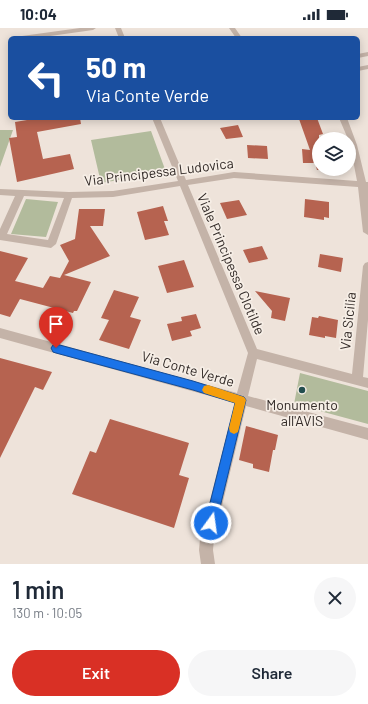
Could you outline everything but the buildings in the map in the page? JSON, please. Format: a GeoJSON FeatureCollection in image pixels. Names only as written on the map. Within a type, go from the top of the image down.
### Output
{"type":"FeatureCollection","features":[{"type":"Feature","properties":{"kind":"street"},"geometry":{"type":"LineString","coordinates":[[33,36],[88,28]]}},
{"type":"Feature","properties":{"kind":"street","name":"Viale Principessa Clotilde"},"geometry":{"type":"LineString","coordinates":[[157,120],[253,353]]}},
{"type":"Feature","properties":{"kind":"street"},"geometry":{"type":"LineString","coordinates":[[343,120],[350,133],[365,184],[368,232]]}},
{"type":"Feature","properties":{"kind":"street","name":"Via Principessa Ludovica"},"geometry":{"type":"LineString","coordinates":[[0,192],[69,195],[113,194],[234,175],[365,184]]}},
{"type":"Feature","properties":{"kind":"street"},"geometry":{"type":"LineString","coordinates":[[22,193],[1,237],[51,244],[69,195]]}},
{"type":"Feature","properties":{"kind":"street","name":"Via Sicilia"},"geometry":{"type":"LineString","coordinates":[[357,380],[368,266]]}},
{"type":"Feature","properties":{"kind":"street","name":"Via Conte Verde"},"geometry":{"type":"LineString","coordinates":[[0,334],[193,385],[241,400],[368,434]]}},
{"type":"Feature","properties":{"kind":"street"},"geometry":{"type":"LineString","coordinates":[[208,564],[206,550],[207,539],[253,353],[368,383]]}},
{"type":"Feature","properties":{"kind":"green space"},"geometry":{"type":"Polygon","coordinates":[[[0,130],[13,130],[0,167],[0,130]]]}},
{"type":"Feature","properties":{"kind":"green space"},"geometry":{"type":"Polygon","coordinates":[[[151,131],[166,172],[101,183],[91,140],[151,131]]]}},
{"type":"Feature","properties":{"kind":"green space"},"geometry":{"type":"Polygon","coordinates":[[[26,199],[58,202],[46,237],[11,234],[26,199]]]}},
{"type":"Feature","properties":{"kind":"green space"},"geometry":{"type":"Polygon","coordinates":[[[300,373],[368,391],[368,424],[294,404],[300,373]]]}},
{"type":"Feature","properties":{"kind":"slow traffic"},"geometry":{"type":"LineString","coordinates":[[208,390],[241,400],[234,428]]}},
{"type":"Feature","properties":{"kind":"place","name":"Monumento all'AVIS"},"geometry":{"type":"Point","coordinates":[302,390]}},
{"type":"Feature","properties":{"kind":"route"},"geometry":{"type":"LineString","coordinates":[[56,348],[193,385],[241,400],[211,523]]}}]}
